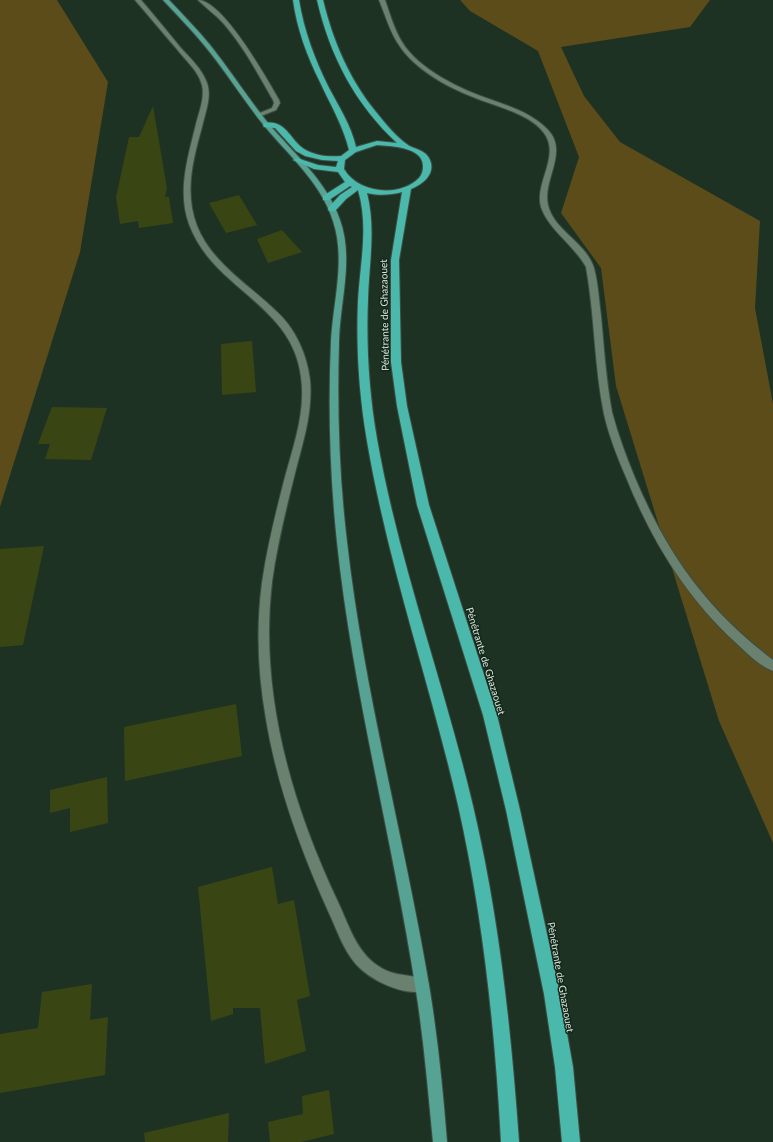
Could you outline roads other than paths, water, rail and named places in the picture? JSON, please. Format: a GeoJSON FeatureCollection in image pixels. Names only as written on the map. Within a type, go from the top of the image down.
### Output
{"type":"FeatureCollection","features":[{"type":"Feature","properties":{"kind":"highway"},"geometry":{"type":"LineString","coordinates":[[296,0],[302,27],[312,58],[343,120],[350,136],[353,150]]}},
{"type":"Feature","properties":{"kind":"highway"},"geometry":{"type":"LineString","coordinates":[[320,0],[331,40],[353,86],[388,132],[405,146]]}},
{"type":"Feature","properties":{"kind":"highway"},"geometry":{"type":"LineString","coordinates":[[267,125],[273,124],[278,126],[294,145],[304,153],[318,158],[343,158]]}},
{"type":"Feature","properties":{"kind":"highway"},"geometry":{"type":"LineString","coordinates":[[378,143],[391,143],[405,146],[416,151],[424,158],[428,166],[426,175],[419,182],[407,188],[385,192],[360,188],[349,183],[343,177],[340,170],[343,158],[353,150],[378,143]]}},
{"type":"Feature","properties":{"kind":"highway"},"geometry":{"type":"LineString","coordinates":[[298,160],[317,167],[340,170]]}},
{"type":"Feature","properties":{"kind":"highway"},"geometry":{"type":"LineString","coordinates":[[326,198],[349,183]]}},
{"type":"Feature","properties":{"kind":"highway"},"geometry":{"type":"LineString","coordinates":[[332,209],[343,197],[360,188]]}},
{"type":"Feature","properties":{"kind":"highway","name":"Pénétrante de Ghazaouet"},"geometry":{"type":"LineString","coordinates":[[360,188],[367,204],[369,221],[364,298],[363,343],[366,393],[371,436],[392,537],[464,804],[482,890],[498,987],[508,1099],[510,1142]]}},
{"type":"Feature","properties":{"kind":"highway","name":"Pénétrante de Ghazaouet"},"geometry":{"type":"LineString","coordinates":[[407,188],[395,260],[396,362],[402,406],[423,505],[490,715],[514,810],[552,994],[564,1068],[571,1142]]}},
{"type":"Feature","properties":{"kind":"main road"},"geometry":{"type":"LineString","coordinates":[[166,0],[206,44],[259,115],[298,160],[326,198],[332,209],[341,235],[342,278],[336,317],[335,412],[337,478],[342,542],[350,608],[362,682],[422,985],[437,1092],[440,1142]]}},
{"type":"Feature","properties":{"kind":"street"},"geometry":{"type":"LineString","coordinates":[[138,0],[196,68],[204,83],[205,98],[187,175],[186,191],[188,208],[194,225],[202,242],[229,276],[275,314],[286,328],[302,359],[307,378],[308,397],[305,418],[271,559],[265,604],[264,653],[269,705],[281,768],[296,819],[354,949],[363,962],[376,973],[390,980],[406,984],[422,985]]}},
{"type":"Feature","properties":{"kind":"street"},"geometry":{"type":"LineString","coordinates":[[201,0],[218,14],[236,33],[276,100],[277,103],[274,109],[259,115]]}},
{"type":"Feature","properties":{"kind":"street"},"geometry":{"type":"LineString","coordinates":[[382,0],[396,38],[410,56],[422,66],[469,94],[527,117],[543,128],[548,135],[553,149],[543,202],[549,218],[582,251],[590,267],[608,412],[619,449],[634,489],[658,537],[681,577],[720,622],[773,666]]}}]}
